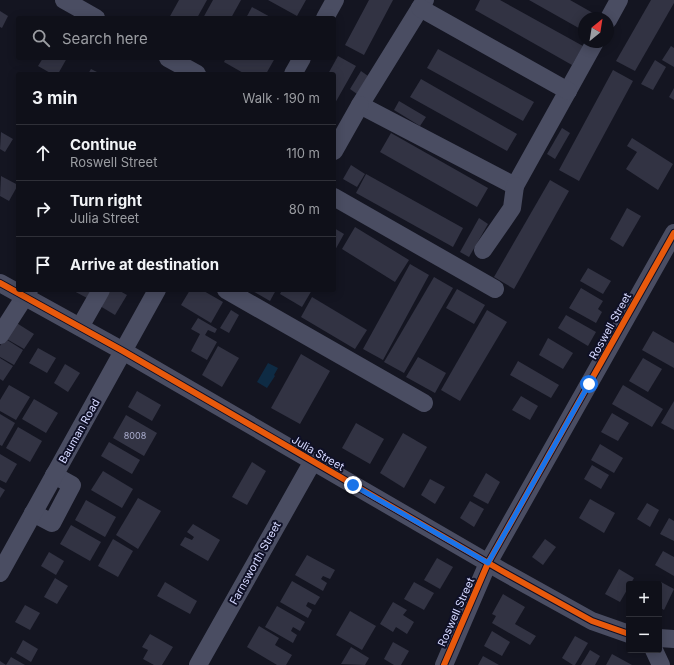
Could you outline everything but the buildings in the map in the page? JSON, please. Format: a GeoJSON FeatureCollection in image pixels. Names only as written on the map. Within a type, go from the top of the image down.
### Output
{"type":"FeatureCollection","features":[{"type":"Feature","properties":{"kind":"street"},"geometry":{"type":"LineString","coordinates":[[64,0],[92,16]]}},
{"type":"Feature","properties":{"kind":"street"},"geometry":{"type":"LineString","coordinates":[[326,16],[335,0]]}},
{"type":"Feature","properties":{"kind":"street"},"geometry":{"type":"LineString","coordinates":[[612,12],[619,0]]}},
{"type":"Feature","properties":{"kind":"street"},"geometry":{"type":"LineString","coordinates":[[336,147],[360,105],[423,4],[568,91]]}},
{"type":"Feature","properties":{"kind":"street"},"geometry":{"type":"LineString","coordinates":[[483,250],[512,208],[515,186],[593,48]]}},
{"type":"Feature","properties":{"kind":"street"},"geometry":{"type":"LineString","coordinates":[[172,60],[193,72]]}},
{"type":"Feature","properties":{"kind":"street"},"geometry":{"type":"LineString","coordinates":[[294,72],[301,60]]}},
{"type":"Feature","properties":{"kind":"street"},"geometry":{"type":"LineString","coordinates":[[360,105],[515,186]]}},
{"type":"Feature","properties":{"kind":"street"},"geometry":{"type":"LineString","coordinates":[[336,198],[496,289]]}},
{"type":"Feature","properties":{"kind":"street","name":"Roswell Street"},"geometry":{"type":"LineString","coordinates":[[444,665],[488,563],[674,232]]}},
{"type":"Feature","properties":{"kind":"street","name":"Julia Street"},"geometry":{"type":"LineString","coordinates":[[0,283],[16,289]]}},
{"type":"Feature","properties":{"kind":"street"},"geometry":{"type":"LineString","coordinates":[[80,327],[100,292]]}},
{"type":"Feature","properties":{"kind":"street","name":"Bauman Road"},"geometry":{"type":"LineString","coordinates":[[0,573],[156,292]]}},
{"type":"Feature","properties":{"kind":"street"},"geometry":{"type":"LineString","coordinates":[[230,292],[424,403]]}},
{"type":"Feature","properties":{"kind":"street"},"geometry":{"type":"LineString","coordinates":[[0,335],[27,293]]}},
{"type":"Feature","properties":{"kind":"street","name":"Julia Street"},"geometry":{"type":"LineString","coordinates":[[27,293],[80,327],[488,563],[592,621],[626,633]]}},
{"type":"Feature","properties":{"kind":"street","name":"Farnsworth Street"},"geometry":{"type":"LineString","coordinates":[[198,665],[313,461]]}},
{"type":"Feature","properties":{"kind":"street"},"geometry":{"type":"LineString","coordinates":[[662,638],[674,639]]}},
{"type":"Feature","properties":{"kind":"street"},"geometry":{"type":"LineString","coordinates":[[655,653],[661,665]]}},
{"type":"Feature","properties":{"kind":"street"},"geometry":{"type":"LineString","coordinates":[[670,665],[674,658]]}},
{"type":"Feature","properties":{"kind":"water"},"geometry":{"type":"Polygon","coordinates":[[[268,363],[278,368],[274,375],[275,376],[267,388],[257,382],[268,363]]]}},
{"type":"Feature","properties":{"kind":"cycle path"},"geometry":{"type":"LineString","coordinates":[[444,665],[488,563],[674,233]]}},
{"type":"Feature","properties":{"kind":"cycle path"},"geometry":{"type":"LineString","coordinates":[[0,283],[16,292]]}},
{"type":"Feature","properties":{"kind":"cycle path"},"geometry":{"type":"LineString","coordinates":[[16,292],[123,351],[502,571],[592,621],[626,633]]}},
{"type":"Feature","properties":{"kind":"route"},"geometry":{"type":"LineString","coordinates":[[353,485],[488,563],[589,384]]}}]}
